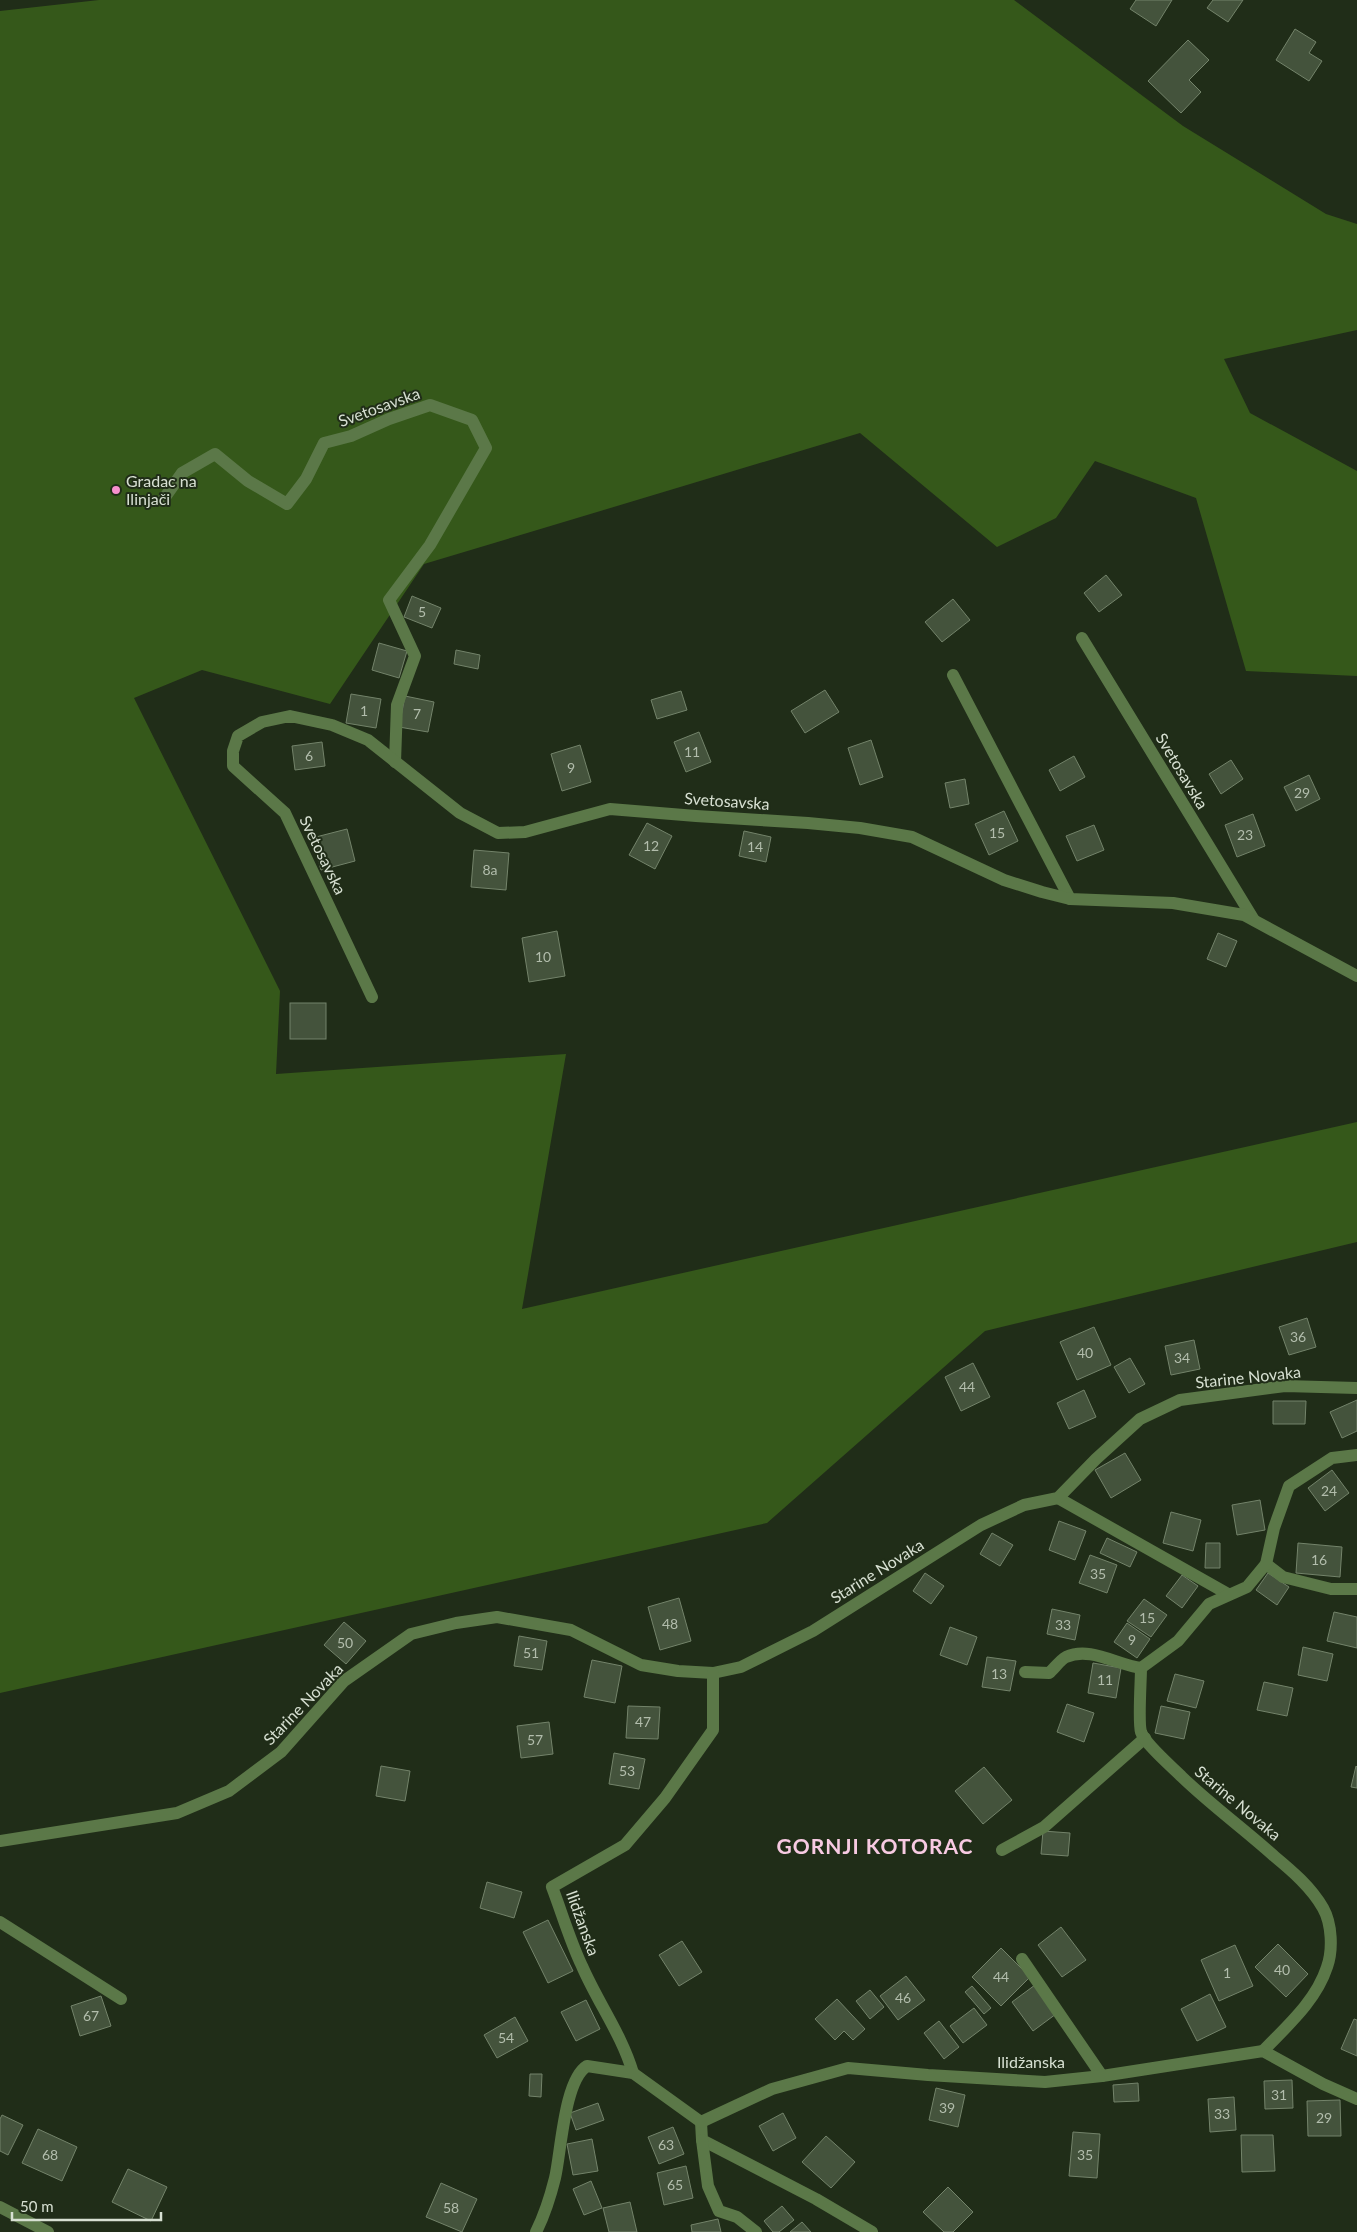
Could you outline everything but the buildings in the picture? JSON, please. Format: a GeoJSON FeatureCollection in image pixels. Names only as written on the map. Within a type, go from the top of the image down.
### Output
{"type":"FeatureCollection","features":[{"type":"Feature","properties":{"kind":"street","name":"Svetosavska"},"geometry":{"type":"LineString","coordinates":[[163,500],[182,473],[215,454],[248,481],[287,504],[306,479],[324,442],[351,436],[389,419],[430,405],[472,420],[486,448],[430,546],[389,600],[415,656],[396,705],[395,762]]}},
{"type":"Feature","properties":{"kind":"street","name":"Svetosavska"},"geometry":{"type":"LineString","coordinates":[[1082,638],[1254,920]]}},
{"type":"Feature","properties":{"kind":"street"},"geometry":{"type":"LineString","coordinates":[[953,675],[1070,899]]}},
{"type":"Feature","properties":{"kind":"street","name":"Svetosavska"},"geometry":{"type":"LineString","coordinates":[[372,996],[285,813],[233,766],[233,751],[238,736],[262,722],[290,716],[332,725],[368,740],[460,813],[498,833],[525,832],[610,809],[860,828],[912,838],[1004,880],[1070,899],[1172,903],[1244,915],[1357,976]]}},
{"type":"Feature","properties":{"kind":"street","name":"Starine Novaka"},"geometry":{"type":"LineString","coordinates":[[0,1840],[177,1813],[229,1791],[281,1752],[344,1681],[411,1634],[456,1623],[498,1617],[571,1630],[641,1665],[678,1671],[713,1673],[741,1667],[812,1631],[981,1524],[1024,1505],[1058,1498],[1096,1459],[1140,1420],[1180,1400],[1285,1386],[1357,1388]]}},
{"type":"Feature","properties":{"kind":"street"},"geometry":{"type":"LineString","coordinates":[[1025,1672],[1049,1674],[1066,1657],[1082,1655],[1099,1655],[1126,1666],[1141,1668],[1178,1641],[1209,1604],[1247,1587],[1266,1564],[1274,1528],[1289,1486],[1332,1458],[1357,1455]]}},
{"type":"Feature","properties":{"kind":"street"},"geometry":{"type":"LineString","coordinates":[[1058,1498],[1228,1594]]}},
{"type":"Feature","properties":{"kind":"street"},"geometry":{"type":"LineString","coordinates":[[1266,1564],[1283,1577],[1331,1589],[1357,1589]]}},
{"type":"Feature","properties":{"kind":"street","name":"Starine Novaka"},"geometry":{"type":"LineString","coordinates":[[1141,1668],[1141,1732],[1159,1755],[1198,1793],[1237,1823],[1304,1882],[1324,1909],[1330,1930],[1327,1967],[1299,2015],[1263,2051]]}},
{"type":"Feature","properties":{"kind":"street","name":"Ilidžanska"},"geometry":{"type":"LineString","coordinates":[[633,2073],[629,2059],[582,1967],[552,1887],[624,1845],[665,1798],[713,1730],[713,1673]]}},
{"type":"Feature","properties":{"kind":"street"},"geometry":{"type":"LineString","coordinates":[[1002,1850],[1044,1827],[1146,1738]]}},
{"type":"Feature","properties":{"kind":"street"},"geometry":{"type":"LineString","coordinates":[[0,1922],[121,1999]]}},
{"type":"Feature","properties":{"kind":"street"},"geometry":{"type":"LineString","coordinates":[[1022,1959],[1102,2076]]}},
{"type":"Feature","properties":{"kind":"street"},"geometry":{"type":"LineString","coordinates":[[1263,2051],[1323,2084],[1357,2099]]}},
{"type":"Feature","properties":{"kind":"street","name":"Ilidžanska"},"geometry":{"type":"LineString","coordinates":[[701,2122],[772,2089],[848,2068],[1045,2082],[1102,2076],[1263,2051]]}},
{"type":"Feature","properties":{"kind":"street"},"geometry":{"type":"LineString","coordinates":[[536,2232],[546,2212],[555,2176],[562,2123],[577,2076],[587,2066],[633,2073],[701,2122],[708,2186],[719,2211],[736,2216],[756,2232]]}},
{"type":"Feature","properties":{"kind":"street"},"geometry":{"type":"LineString","coordinates":[[702,2140],[816,2199],[872,2232]]}},
{"type":"Feature","properties":{"kind":"street"},"geometry":{"type":"LineString","coordinates":[[0,2207],[48,2232]]}},
{"type":"Feature","properties":{"kind":"green space"},"geometry":{"type":"Polygon","coordinates":[[[99,0],[1014,0],[1183,126],[1326,214],[1357,224],[1357,330],[1224,359],[1250,413],[1357,471],[1357,676],[1246,671],[1196,498],[1095,461],[1056,518],[997,547],[860,433],[424,564],[330,704],[202,670],[134,698],[280,991],[276,1074],[566,1054],[522,1309],[1357,1122],[1357,1242],[985,1331],[767,1523],[0,1693],[0,11],[99,0]]]}},
{"type":"Feature","properties":{"kind":"place","name":"Gradac na Ilinjači"},"geometry":{"type":"Point","coordinates":[116,490]}},
{"type":"Feature","properties":{"kind":"district","name":"GORNJI KOTORAC"},"geometry":{"type":"Point","coordinates":[875,1847]}}]}
